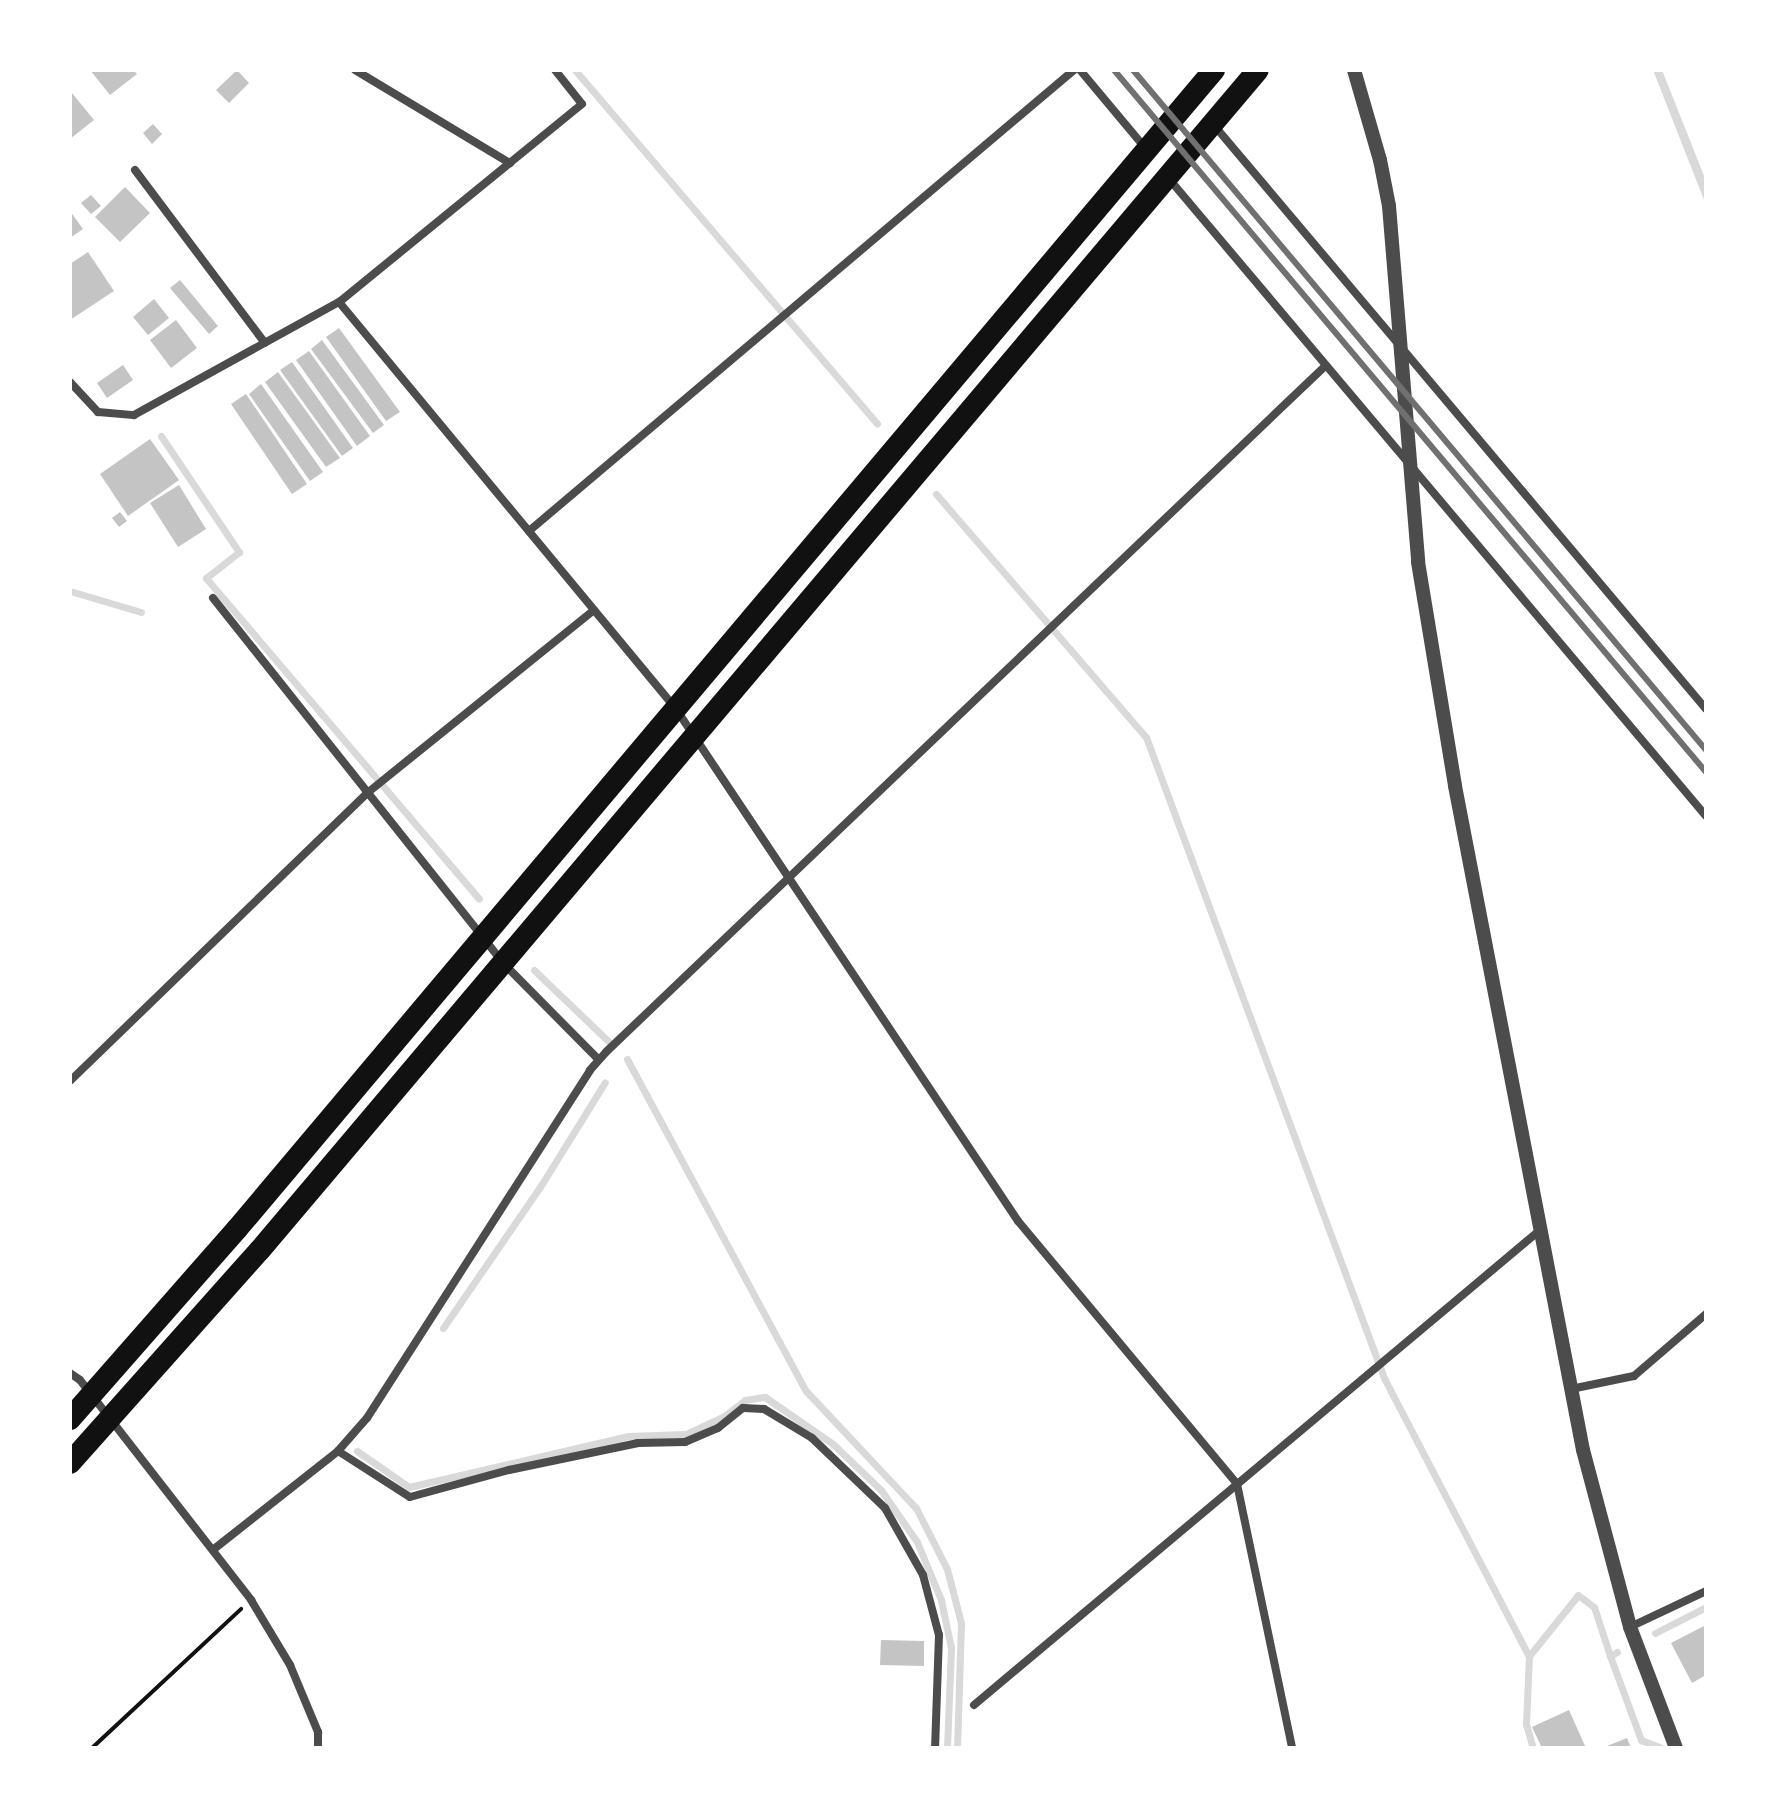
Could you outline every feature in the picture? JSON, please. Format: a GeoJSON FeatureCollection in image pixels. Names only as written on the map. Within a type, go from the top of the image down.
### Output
{"type":"FeatureCollection","features":[{"type":"Feature","properties":{"kind":"highway"},"geometry":{"type":"LineString","coordinates":[[70,1419],[482,938],[1214,70]]}},
{"type":"Feature","properties":{"kind":"highway"},"geometry":{"type":"LineString","coordinates":[[70,1463],[110,1421],[503,963],[1258,70]]}},
{"type":"Feature","properties":{"kind":"street"},"geometry":{"type":"LineString","coordinates":[[355,70],[510,163]]}},
{"type":"Feature","properties":{"kind":"street"},"geometry":{"type":"LineString","coordinates":[[70,382],[98,412],[134,415],[339,302],[582,104],[555,70]]}},
{"type":"Feature","properties":{"kind":"street"},"geometry":{"type":"LineString","coordinates":[[529,531],[1074,70]]}},
{"type":"Feature","properties":{"kind":"street"},"geometry":{"type":"LineString","coordinates":[[1080,70],[1147,150]]}},
{"type":"Feature","properties":{"kind":"street"},"geometry":{"type":"LineString","coordinates":[[1354,70],[1380,160],[1389,206],[1408,466],[1428,638],[1540,1230],[1583,1450],[1630,1627],[1676,1748]]}},
{"type":"Feature","properties":{"kind":"street"},"geometry":{"type":"LineString","coordinates":[[1213,123],[1706,709]]}},
{"type":"Feature","properties":{"kind":"street"},"geometry":{"type":"LineString","coordinates":[[135,170],[265,343]]}},
{"type":"Feature","properties":{"kind":"street"},"geometry":{"type":"LineString","coordinates":[[1167,176],[1324,367],[1706,816]]}},
{"type":"Feature","properties":{"kind":"street"},"geometry":{"type":"LineString","coordinates":[[339,302],[676,709],[790,875],[1018,1221],[1237,1484],[1292,1748]]}},
{"type":"Feature","properties":{"kind":"street"},"geometry":{"type":"LineString","coordinates":[[214,1549],[338,1451],[367,1418],[599,1060],[1324,367]]}},
{"type":"Feature","properties":{"kind":"street"},"geometry":{"type":"LineString","coordinates":[[213,598],[482,938],[599,1060]]}},
{"type":"Feature","properties":{"kind":"street"},"geometry":{"type":"LineString","coordinates":[[70,1081],[366,794],[594,610]]}},
{"type":"Feature","properties":{"kind":"street"},"geometry":{"type":"LineString","coordinates":[[974,1705],[1540,1230]]}},
{"type":"Feature","properties":{"kind":"street"},"geometry":{"type":"LineString","coordinates":[[1571,1389],[1634,1376],[1706,1314]]}},
{"type":"Feature","properties":{"kind":"street"},"geometry":{"type":"LineString","coordinates":[[70,1373],[80,1380],[251,1600],[290,1665],[318,1732],[318,1748]]}},
{"type":"Feature","properties":{"kind":"street"},"geometry":{"type":"LineString","coordinates":[[338,1451],[410,1497],[509,1470],[638,1443],[685,1442],[718,1428],[743,1408],[764,1409],[812,1438],[885,1508],[923,1575],[939,1635],[935,1748]]}},
{"type":"Feature","properties":{"kind":"street"},"geometry":{"type":"LineString","coordinates":[[1630,1627],[1706,1591]]}},
{"type":"Feature","properties":{"kind":"path"},"geometry":{"type":"LineString","coordinates":[[92,1748],[251,1600]]}},
{"type":"Feature","properties":{"kind":"shaded area"},"geometry":{"type":"Polygon","coordinates":[[[1653,70],[1657,70],[1706,195],[1706,205],[1653,70]]]}},
{"type":"Feature","properties":{"kind":"building"},"geometry":{"type":"Polygon","coordinates":[[[90,70],[133,70],[137,74],[110,95],[90,70]]]}},
{"type":"Feature","properties":{"kind":"building"},"geometry":{"type":"Polygon","coordinates":[[[237,70],[249,83],[229,103],[216,90],[237,70]]]}},
{"type":"Feature","properties":{"kind":"building"},"geometry":{"type":"Polygon","coordinates":[[[72,93],[94,120],[70,139],[70,95],[72,93]]]}},
{"type":"Feature","properties":{"kind":"building"},"geometry":{"type":"Polygon","coordinates":[[[153,124],[162,134],[152,144],[143,133],[153,124]]]}},
{"type":"Feature","properties":{"kind":"building"},"geometry":{"type":"Polygon","coordinates":[[[125,187],[150,213],[120,242],[95,217],[125,187]]]}},
{"type":"Feature","properties":{"kind":"building"},"geometry":{"type":"Polygon","coordinates":[[[91,195],[101,206],[91,214],[81,203],[91,195]]]}},
{"type":"Feature","properties":{"kind":"building"},"geometry":{"type":"Polygon","coordinates":[[[70,211],[83,229],[70,238],[70,211]]]}},
{"type":"Feature","properties":{"kind":"building"},"geometry":{"type":"Polygon","coordinates":[[[88,252],[114,291],[70,320],[70,264],[88,252]]]}},
{"type":"Feature","properties":{"kind":"building"},"geometry":{"type":"Polygon","coordinates":[[[180,280],[218,326],[209,334],[170,288],[180,280]]]}},
{"type":"Feature","properties":{"kind":"building"},"geometry":{"type":"Polygon","coordinates":[[[154,299],[169,318],[148,335],[133,317],[154,299]]]}},
{"type":"Feature","properties":{"kind":"building"},"geometry":{"type":"Polygon","coordinates":[[[176,320],[197,348],[171,368],[150,340],[176,320]]]}},
{"type":"Feature","properties":{"kind":"building"},"geometry":{"type":"Polygon","coordinates":[[[339,328],[400,412],[386,421],[326,337],[339,328]]]}},
{"type":"Feature","properties":{"kind":"building"},"geometry":{"type":"Polygon","coordinates":[[[322,340],[384,425],[373,433],[311,349],[322,340]]]}},
{"type":"Feature","properties":{"kind":"building"},"geometry":{"type":"Polygon","coordinates":[[[309,351],[370,436],[357,446],[296,360],[309,351]]]}},
{"type":"Feature","properties":{"kind":"building"},"geometry":{"type":"Polygon","coordinates":[[[292,362],[353,448],[342,456],[280,370],[292,362]]]}},
{"type":"Feature","properties":{"kind":"building"},"geometry":{"type":"Polygon","coordinates":[[[123,365],[133,380],[107,398],[97,383],[123,365]]]}},
{"type":"Feature","properties":{"kind":"building"},"geometry":{"type":"Polygon","coordinates":[[[278,372],[340,458],[326,467],[265,382],[278,372]]]}},
{"type":"Feature","properties":{"kind":"building"},"geometry":{"type":"Polygon","coordinates":[[[261,384],[323,472],[310,481],[249,394],[261,384]]]}},
{"type":"Feature","properties":{"kind":"building"},"geometry":{"type":"Polygon","coordinates":[[[246,394],[307,484],[292,494],[231,404],[246,394]]]}},
{"type":"Feature","properties":{"kind":"building"},"geometry":{"type":"Polygon","coordinates":[[[150,439],[179,480],[128,516],[100,474],[150,439]]]}},
{"type":"Feature","properties":{"kind":"building"},"geometry":{"type":"Polygon","coordinates":[[[179,485],[206,529],[178,547],[150,503],[179,485]]]}},
{"type":"Feature","properties":{"kind":"building"},"geometry":{"type":"Polygon","coordinates":[[[120,512],[127,521],[119,527],[112,518],[120,512]]]}},
{"type":"Feature","properties":{"kind":"building"},"geometry":{"type":"Polygon","coordinates":[[[1706,1625],[1706,1675],[1692,1683],[1671,1643],[1706,1625]]]}},
{"type":"Feature","properties":{"kind":"building"},"geometry":{"type":"Polygon","coordinates":[[[881,1640],[924,1641],[924,1666],[880,1665],[881,1640]]]}},
{"type":"Feature","properties":{"kind":"building"},"geometry":{"type":"Polygon","coordinates":[[[1569,1710],[1586,1748],[1542,1748],[1532,1727],[1569,1710]]]}},
{"type":"Feature","properties":{"kind":"building"},"geometry":{"type":"Polygon","coordinates":[[[1627,1738],[1631,1748],[1607,1746],[1627,1738]]]}},
{"type":"Feature","properties":{"kind":"waterway"},"geometry":{"type":"LineString","coordinates":[[575,70],[877,424]]}},
{"type":"Feature","properties":{"kind":"waterway"},"geometry":{"type":"LineString","coordinates":[[1658,70],[1706,191]]}},
{"type":"Feature","properties":{"kind":"waterway"},"geometry":{"type":"LineString","coordinates":[[161,436],[239,552],[206,578],[479,899]]}},
{"type":"Feature","properties":{"kind":"waterway"},"geometry":{"type":"LineString","coordinates":[[936,494],[1146,737],[1384,1378],[1529,1656],[1578,1595],[1594,1607],[1610,1656],[1617,1652]]}},
{"type":"Feature","properties":{"kind":"waterway"},"geometry":{"type":"LineString","coordinates":[[70,591],[141,612]]}},
{"type":"Feature","properties":{"kind":"waterway"},"geometry":{"type":"LineString","coordinates":[[534,970],[608,1041]]}},
{"type":"Feature","properties":{"kind":"waterway"},"geometry":{"type":"LineString","coordinates":[[627,1059],[806,1391],[916,1508],[947,1569],[961,1623],[957,1748]]}},
{"type":"Feature","properties":{"kind":"waterway"},"geometry":{"type":"LineString","coordinates":[[443,1328],[540,1187],[605,1082]]}},
{"type":"Feature","properties":{"kind":"waterway"},"geometry":{"type":"LineString","coordinates":[[357,1451],[409,1487],[628,1436],[686,1434],[724,1416],[745,1400],[765,1397],[833,1444],[881,1490],[917,1542],[941,1600],[951,1648],[947,1748]]}},
{"type":"Feature","properties":{"kind":"waterway"},"geometry":{"type":"LineString","coordinates":[[1655,1633],[1706,1607]]}},
{"type":"Feature","properties":{"kind":"waterway"},"geometry":{"type":"LineString","coordinates":[[1529,1656],[1526,1724],[1533,1748]]}},
{"type":"Feature","properties":{"kind":"waterway"},"geometry":{"type":"LineString","coordinates":[[1610,1656],[1641,1740],[1662,1748]]}},
{"type":"Feature","properties":{"kind":"railway"},"geometry":{"type":"LineString","coordinates":[[1114,70],[1706,772]]}},
{"type":"Feature","properties":{"kind":"railway"},"geometry":{"type":"LineString","coordinates":[[1133,70],[1706,750]]}}]}
